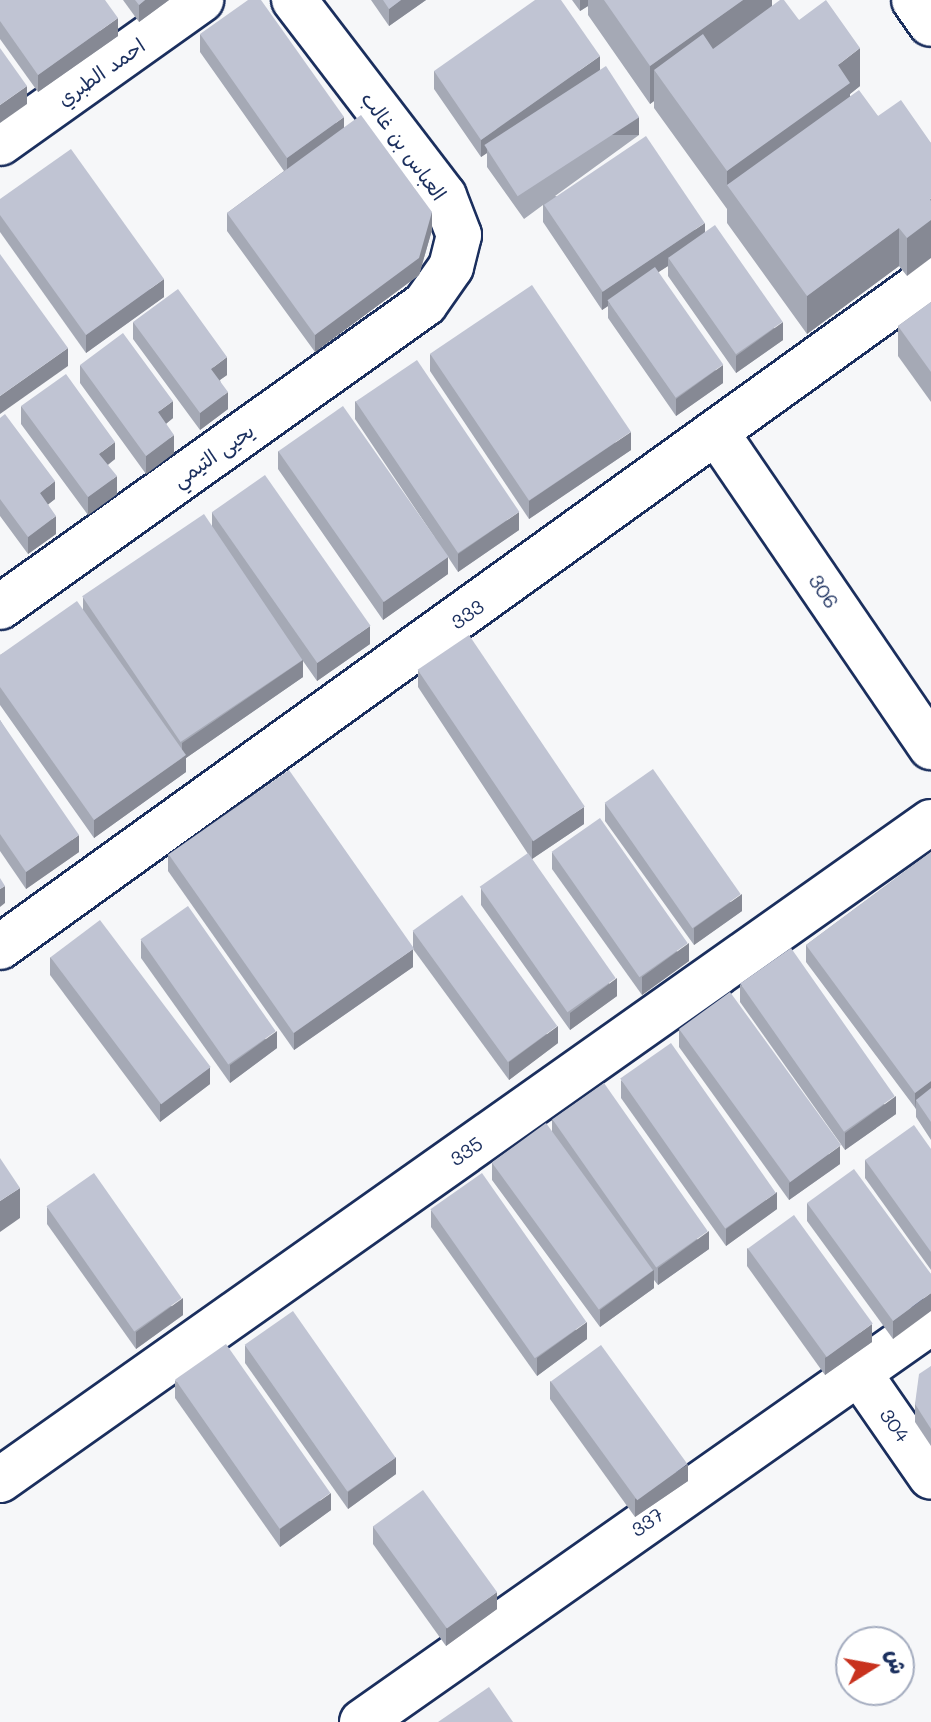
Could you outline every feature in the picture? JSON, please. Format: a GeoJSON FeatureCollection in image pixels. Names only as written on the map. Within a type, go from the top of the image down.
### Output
{"type":"FeatureCollection","features":[{"type":"Feature","properties":{"kind":"street","name":"احمد الطبري"},"geometry":{"type":"LineString","coordinates":[[0,143],[201,0]]}},
{"type":"Feature","properties":{"kind":"street","name":"العباس بن غالب"},"geometry":{"type":"LineString","coordinates":[[294,0],[444,196],[459,235],[451,267],[425,304]]}},
{"type":"Feature","properties":{"kind":"street"},"geometry":{"type":"LineString","coordinates":[[914,0],[931,24]]}},
{"type":"Feature","properties":{"kind":"street","name":"333"},"geometry":{"type":"LineString","coordinates":[[0,947],[718,435],[931,277]]}},
{"type":"Feature","properties":{"kind":"street","name":"يحيى التيمي"},"geometry":{"type":"LineString","coordinates":[[0,607],[425,304]]}},
{"type":"Feature","properties":{"kind":"street","name":"306"},"geometry":{"type":"LineString","coordinates":[[718,435],[931,747]]}},
{"type":"Feature","properties":{"kind":"street","name":"335"},"geometry":{"type":"LineString","coordinates":[[0,1480],[931,822]]}},
{"type":"Feature","properties":{"kind":"street","name":"337"},"geometry":{"type":"LineString","coordinates":[[362,1722],[931,1322]]}},
{"type":"Feature","properties":{"kind":"street","name":"304"},"geometry":{"type":"LineString","coordinates":[[859,1373],[931,1477]]}},
{"type":"Feature","properties":{"kind":"building"},"geometry":{"type":"Polygon","coordinates":[[[0,0],[105,0],[118,18],[38,75],[0,21],[0,0]]]}},
{"type":"Feature","properties":{"kind":"building"},"geometry":{"type":"Polygon","coordinates":[[[248,0],[261,0],[344,117],[287,158],[200,34],[248,0]]]}},
{"type":"Feature","properties":{"kind":"building"},"geometry":{"type":"Polygon","coordinates":[[[383,0],[401,0],[389,9],[383,0]]]}},
{"type":"Feature","properties":{"kind":"building"},"geometry":{"type":"Polygon","coordinates":[[[535,0],[561,0],[600,56],[481,140],[434,71],[535,0]]]}},
{"type":"Feature","properties":{"kind":"building"},"geometry":{"type":"Polygon","coordinates":[[[604,0],[743,0],[650,66],[604,0]]]}},
{"type":"Feature","properties":{"kind":"building"},"geometry":{"type":"Polygon","coordinates":[[[784,0],[799,20],[826,0],[860,48],[838,65],[850,83],[727,171],[654,70],[703,34],[713,49],[784,0]]]}},
{"type":"Feature","properties":{"kind":"building"},"geometry":{"type":"Polygon","coordinates":[[[0,48],[27,86],[0,105],[0,48]]]}},
{"type":"Feature","properties":{"kind":"building"},"geometry":{"type":"Polygon","coordinates":[[[606,66],[639,117],[518,196],[484,145],[606,66]]]}},
{"type":"Feature","properties":{"kind":"building"},"geometry":{"type":"Polygon","coordinates":[[[859,90],[878,116],[901,100],[931,143],[931,220],[907,238],[899,228],[807,296],[727,185],[859,90]]]}},
{"type":"Feature","properties":{"kind":"building"},"geometry":{"type":"Polygon","coordinates":[[[361,115],[432,212],[419,258],[315,335],[227,213],[361,115]]]}},
{"type":"Feature","properties":{"kind":"building"},"geometry":{"type":"Polygon","coordinates":[[[646,136],[705,223],[603,292],[544,205],[646,136]]]}},
{"type":"Feature","properties":{"kind":"building"},"geometry":{"type":"Polygon","coordinates":[[[71,149],[164,279],[86,335],[0,215],[0,199],[71,149]]]}},
{"type":"Feature","properties":{"kind":"building"},"geometry":{"type":"Polygon","coordinates":[[[715,225],[783,322],[736,354],[668,258],[715,225]]]}},
{"type":"Feature","properties":{"kind":"building"},"geometry":{"type":"Polygon","coordinates":[[[0,254],[68,348],[0,396],[0,254]]]}},
{"type":"Feature","properties":{"kind":"building"},"geometry":{"type":"Polygon","coordinates":[[[655,267],[723,364],[676,398],[607,300],[655,267]]]}},
{"type":"Feature","properties":{"kind":"building"},"geometry":{"type":"Polygon","coordinates":[[[532,285],[631,432],[529,501],[430,354],[532,285]]]}},
{"type":"Feature","properties":{"kind":"building"},"geometry":{"type":"Polygon","coordinates":[[[178,289],[227,357],[211,369],[228,392],[200,413],[133,322],[178,289]]]}},
{"type":"Feature","properties":{"kind":"building"},"geometry":{"type":"Polygon","coordinates":[[[931,302],[931,372],[898,326],[931,302]]]}},
{"type":"Feature","properties":{"kind":"building"},"geometry":{"type":"Polygon","coordinates":[[[123,333],[173,401],[158,412],[174,435],[146,456],[80,365],[123,333]]]}},
{"type":"Feature","properties":{"kind":"building"},"geometry":{"type":"Polygon","coordinates":[[[417,360],[519,512],[458,553],[356,401],[417,360]]]}},
{"type":"Feature","properties":{"kind":"building"},"geometry":{"type":"Polygon","coordinates":[[[66,374],[115,442],[99,454],[117,476],[88,497],[21,406],[66,374]]]}},
{"type":"Feature","properties":{"kind":"building"},"geometry":{"type":"Polygon","coordinates":[[[343,406],[449,557],[384,602],[278,451],[343,406]]]}},
{"type":"Feature","properties":{"kind":"building"},"geometry":{"type":"Polygon","coordinates":[[[5,414],[55,481],[40,493],[56,516],[28,537],[0,499],[0,418],[5,414]]]}},
{"type":"Feature","properties":{"kind":"building"},"geometry":{"type":"Polygon","coordinates":[[[265,475],[371,626],[317,663],[212,512],[265,475]]]}},
{"type":"Feature","properties":{"kind":"building"},"geometry":{"type":"Polygon","coordinates":[[[204,514],[302,660],[181,742],[82,596],[204,514]]]}},
{"type":"Feature","properties":{"kind":"building"},"geometry":{"type":"Polygon","coordinates":[[[77,601],[186,755],[94,820],[0,687],[0,655],[77,601]]]}},
{"type":"Feature","properties":{"kind":"building"},"geometry":{"type":"Polygon","coordinates":[[[469,635],[585,807],[533,841],[418,670],[469,635]]]}},
{"type":"Feature","properties":{"kind":"building"},"geometry":{"type":"Polygon","coordinates":[[[0,720],[79,835],[26,872],[0,834],[0,720]]]}},
{"type":"Feature","properties":{"kind":"building"},"geometry":{"type":"Polygon","coordinates":[[[653,769],[741,894],[692,928],[605,803],[653,769]]]}},
{"type":"Feature","properties":{"kind":"building"},"geometry":{"type":"Polygon","coordinates":[[[289,770],[414,949],[294,1033],[169,854],[289,770]]]}},
{"type":"Feature","properties":{"kind":"building"},"geometry":{"type":"Polygon","coordinates":[[[600,818],[688,943],[639,977],[552,852],[600,818]]]}},
{"type":"Feature","properties":{"kind":"building"},"geometry":{"type":"Polygon","coordinates":[[[931,852],[931,1081],[915,1093],[806,945],[931,852]]]}},
{"type":"Feature","properties":{"kind":"building"},"geometry":{"type":"Polygon","coordinates":[[[528,853],[616,978],[567,1012],[480,887],[528,853]]]}},
{"type":"Feature","properties":{"kind":"building"},"geometry":{"type":"Polygon","coordinates":[[[462,895],[557,1026],[508,1062],[413,931],[462,895]]]}},
{"type":"Feature","properties":{"kind":"building"},"geometry":{"type":"Polygon","coordinates":[[[188,906],[276,1031],[228,1065],[140,939],[188,906]]]}},
{"type":"Feature","properties":{"kind":"building"},"geometry":{"type":"Polygon","coordinates":[[[100,920],[211,1067],[161,1104],[50,957],[100,920]]]}},
{"type":"Feature","properties":{"kind":"building"},"geometry":{"type":"Polygon","coordinates":[[[791,948],[895,1096],[844,1132],[740,984],[791,948]]]}},
{"type":"Feature","properties":{"kind":"building"},"geometry":{"type":"Polygon","coordinates":[[[730,992],[841,1145],[790,1182],[679,1029],[730,992]]]}},
{"type":"Feature","properties":{"kind":"building"},"geometry":{"type":"Polygon","coordinates":[[[671,1043],[776,1193],[725,1228],[620,1079],[671,1043]]]}},
{"type":"Feature","properties":{"kind":"building"},"geometry":{"type":"Polygon","coordinates":[[[604,1083],[708,1231],[656,1267],[552,1119],[604,1083]]]}},
{"type":"Feature","properties":{"kind":"building"},"geometry":{"type":"Polygon","coordinates":[[[931,1088],[931,1122],[916,1100],[931,1088]]]}},
{"type":"Feature","properties":{"kind":"building"},"geometry":{"type":"Polygon","coordinates":[[[546,1123],[653,1270],[599,1310],[492,1162],[546,1123]]]}},
{"type":"Feature","properties":{"kind":"building"},"geometry":{"type":"Polygon","coordinates":[[[914,1125],[931,1149],[931,1252],[865,1160],[914,1125]]]}},
{"type":"Feature","properties":{"kind":"building"},"geometry":{"type":"Polygon","coordinates":[[[0,1158],[20,1188],[0,1201],[0,1158]]]}},
{"type":"Feature","properties":{"kind":"building"},"geometry":{"type":"Polygon","coordinates":[[[854,1169],[931,1274],[931,1293],[893,1321],[807,1203],[854,1169]]]}},
{"type":"Feature","properties":{"kind":"building"},"geometry":{"type":"Polygon","coordinates":[[[94,1173],[182,1298],[134,1332],[46,1206],[94,1173]]]}},
{"type":"Feature","properties":{"kind":"building"},"geometry":{"type":"Polygon","coordinates":[[[482,1173],[586,1322],[535,1358],[430,1209],[482,1173]]]}},
{"type":"Feature","properties":{"kind":"building"},"geometry":{"type":"Polygon","coordinates":[[[794,1215],[873,1323],[827,1357],[748,1249],[794,1215]]]}},
{"type":"Feature","properties":{"kind":"building"},"geometry":{"type":"Polygon","coordinates":[[[293,1311],[396,1458],[347,1491],[245,1345],[293,1311]]]}},
{"type":"Feature","properties":{"kind":"building"},"geometry":{"type":"Polygon","coordinates":[[[226,1344],[330,1493],[280,1529],[175,1380],[226,1344]]]}},
{"type":"Feature","properties":{"kind":"building"},"geometry":{"type":"Polygon","coordinates":[[[601,1345],[687,1464],[637,1500],[551,1381],[601,1345]]]}},
{"type":"Feature","properties":{"kind":"building"},"geometry":{"type":"Polygon","coordinates":[[[931,1366],[931,1429],[915,1404],[919,1374],[931,1366]]]}},
{"type":"Feature","properties":{"kind":"building"},"geometry":{"type":"Polygon","coordinates":[[[423,1490],[497,1592],[447,1628],[373,1526],[423,1490]]]}},
{"type":"Feature","properties":{"kind":"building"},"geometry":{"type":"Polygon","coordinates":[[[489,1687],[513,1722],[438,1722],[489,1687]]]}}]}
